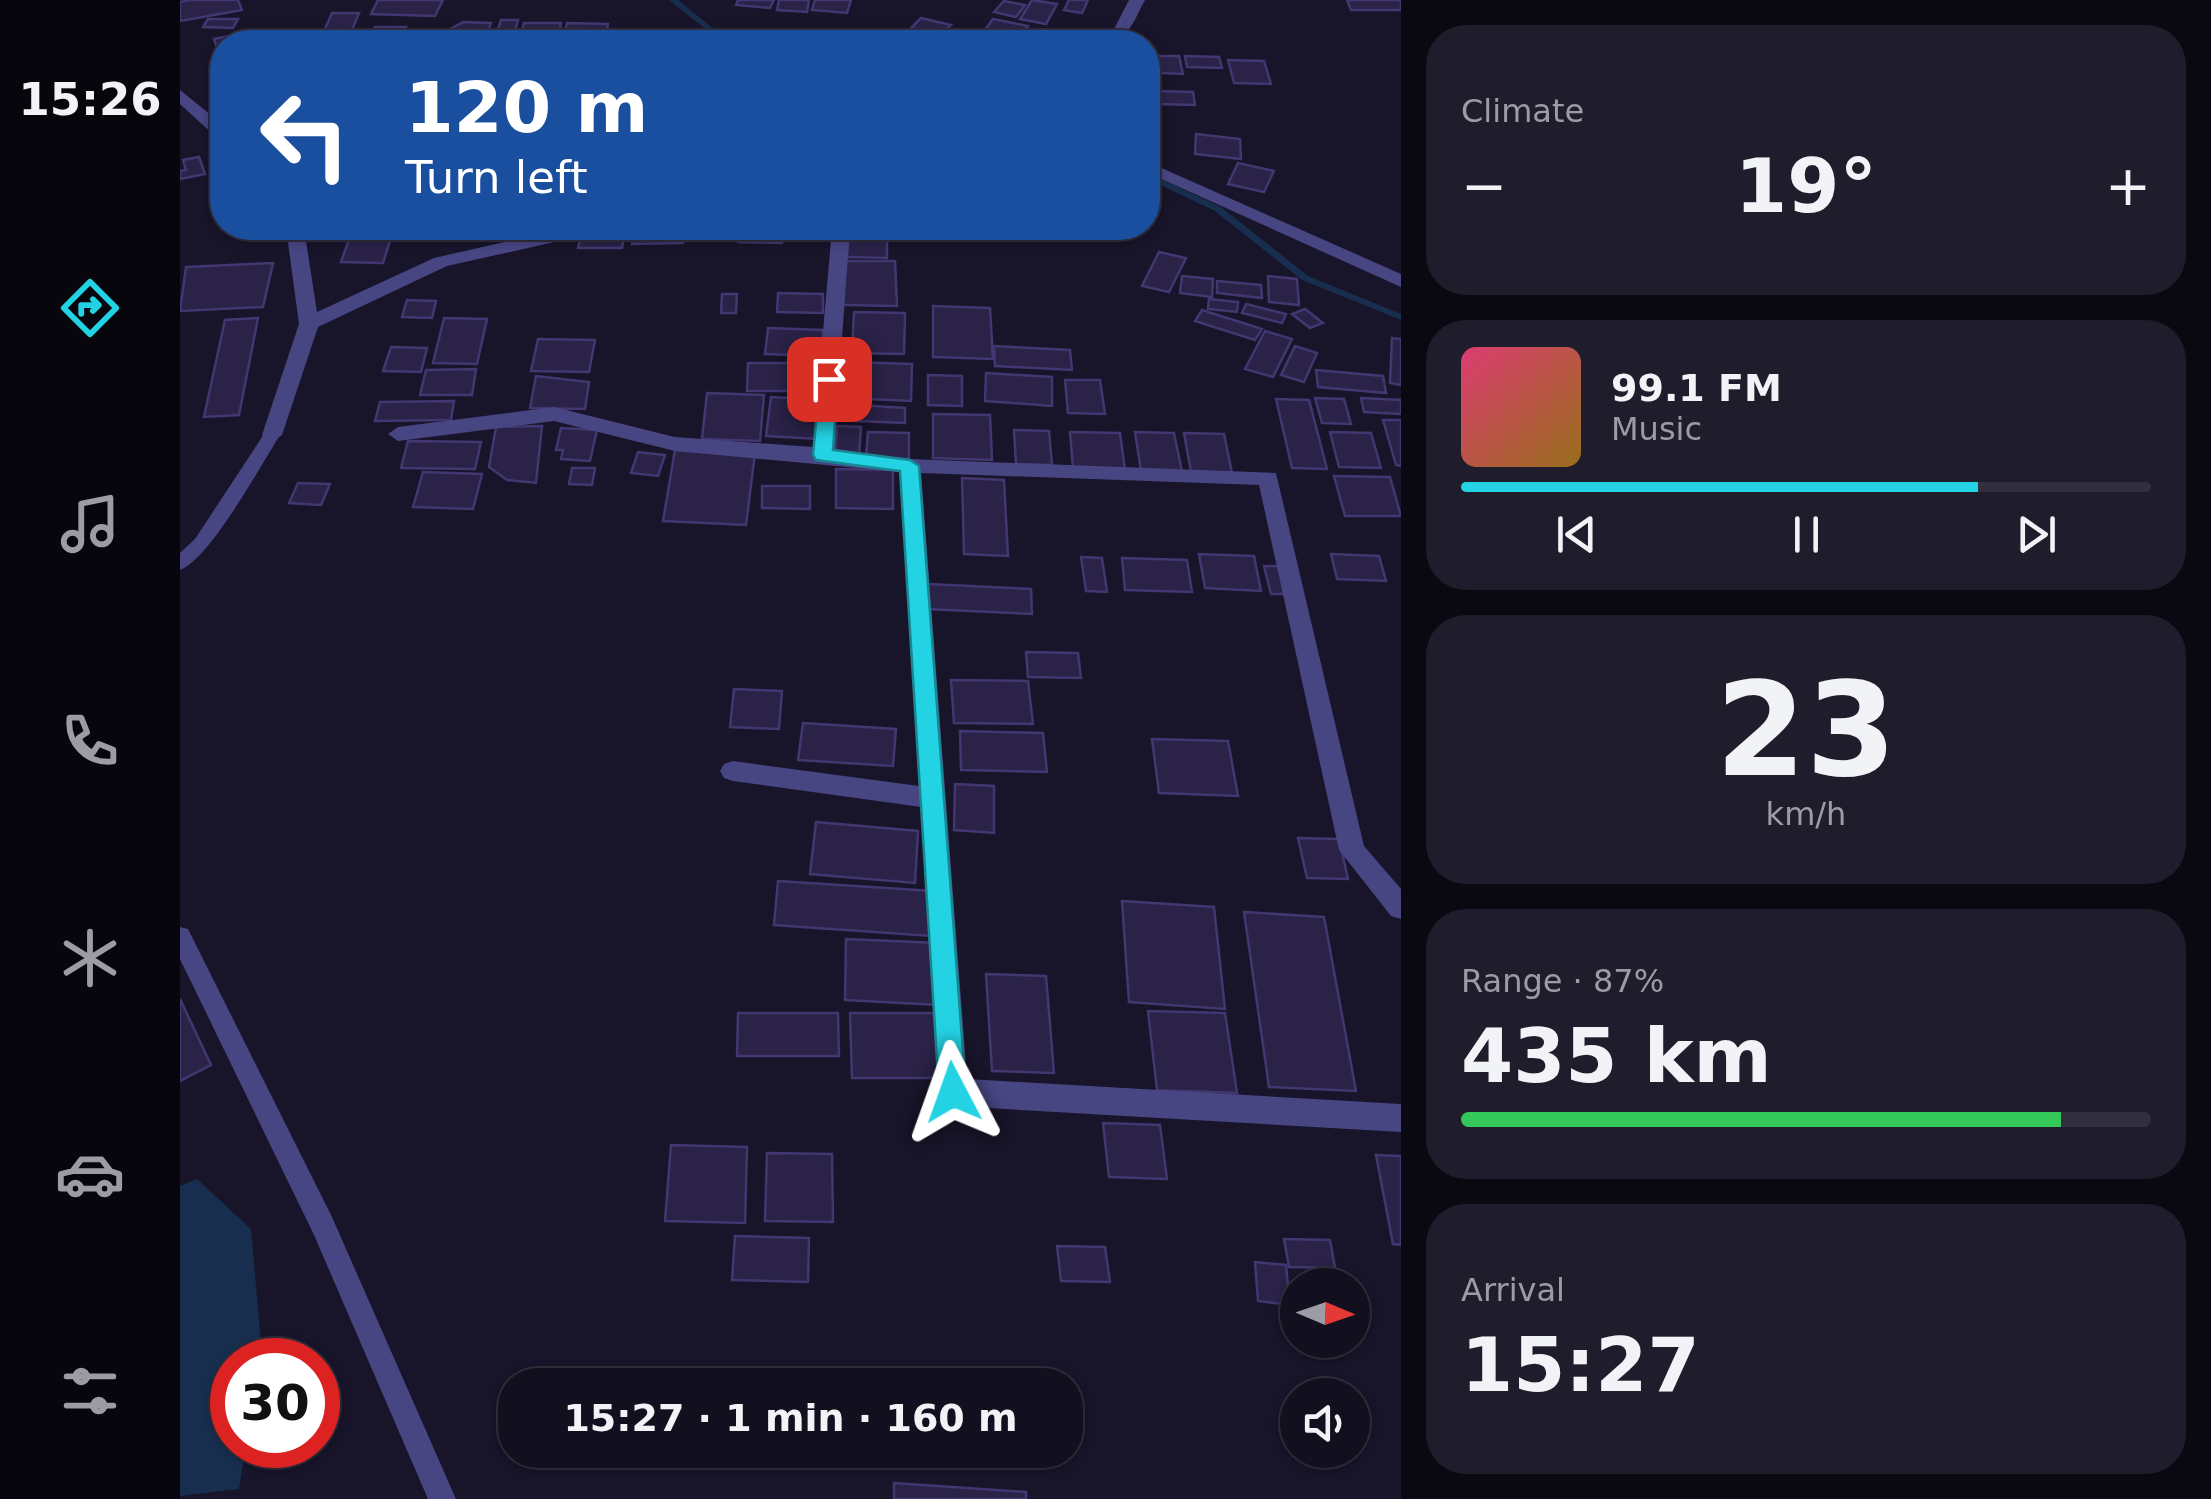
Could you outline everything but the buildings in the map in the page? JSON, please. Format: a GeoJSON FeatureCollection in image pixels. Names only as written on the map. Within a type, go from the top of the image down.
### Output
{"type":"FeatureCollection","features":[{"type":"Feature","properties":{"kind":"street"},"geometry":{"type":"LineString","coordinates":[[1121,30],[1137,0]]}},
{"type":"Feature","properties":{"kind":"street"},"geometry":{"type":"LineString","coordinates":[[180,95],[210,123]]}},
{"type":"Feature","properties":{"kind":"street"},"geometry":{"type":"LineString","coordinates":[[1160,173],[1401,281]]}},
{"type":"Feature","properties":{"kind":"street"},"geometry":{"type":"LineString","coordinates":[[272,434],[310,324],[297,240]]}},
{"type":"Feature","properties":{"kind":"street"},"geometry":{"type":"LineString","coordinates":[[310,324],[374,290],[459,256],[545,240]]}},
{"type":"Feature","properties":{"kind":"street"},"geometry":{"type":"LineString","coordinates":[[823,455],[840,240]]}},
{"type":"Feature","properties":{"kind":"street"},"geometry":{"type":"LineString","coordinates":[[398,434],[554,414],[675,444],[910,466],[1268,478],[1352,850],[1401,908]]}},
{"type":"Feature","properties":{"kind":"street"},"geometry":{"type":"LineString","coordinates":[[910,466],[953,1092],[1401,1118]]}},
{"type":"Feature","properties":{"kind":"street"},"geometry":{"type":"LineString","coordinates":[[734,771],[932,798]]}},
{"type":"Feature","properties":{"kind":"lane"},"geometry":{"type":"LineString","coordinates":[[180,564],[201,544],[272,434]]}},
{"type":"Feature","properties":{"kind":"lane"},"geometry":{"type":"LineString","coordinates":[[180,547],[201,544]]}},
{"type":"Feature","properties":{"kind":"lane"},"geometry":{"type":"LineString","coordinates":[[180,936],[323,1226],[442,1499]]}},
{"type":"Feature","properties":{"kind":"water"},"geometry":{"type":"Polygon","coordinates":[[[197,1179],[251,1229],[261,1338],[210,1338],[210,1468],[242,1468],[239,1489],[180,1496],[180,1186],[197,1179]]]}},
{"type":"Feature","properties":{"kind":"waterway"},"geometry":{"type":"LineString","coordinates":[[673,0],[711,30]]}},
{"type":"Feature","properties":{"kind":"waterway"},"geometry":{"type":"LineString","coordinates":[[1160,182],[1218,209],[1305,278],[1401,317]]}},
{"type":"Feature","properties":{"kind":"route"},"geometry":{"type":"LineString","coordinates":[[829,379],[823,455],[910,466],[953,1092]]}}]}
